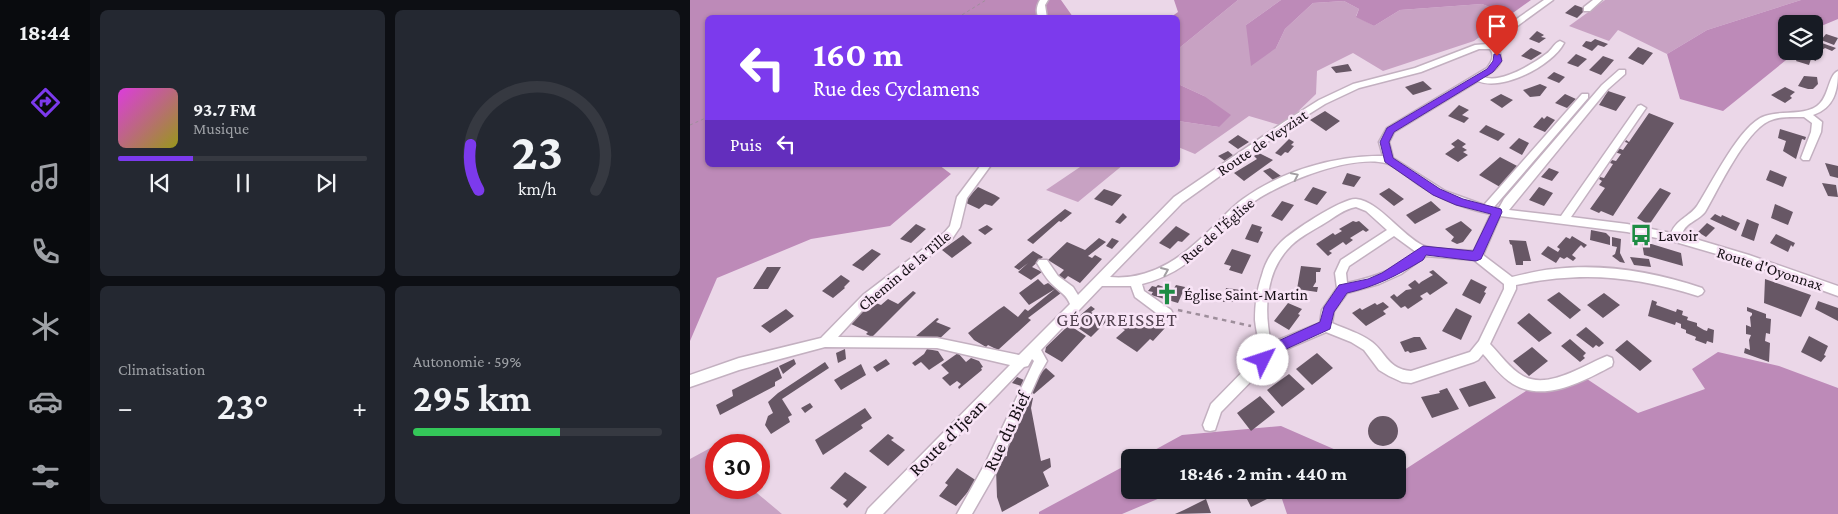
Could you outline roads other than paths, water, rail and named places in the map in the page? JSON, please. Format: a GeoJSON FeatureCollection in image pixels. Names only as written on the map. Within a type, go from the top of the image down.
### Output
{"type":"FeatureCollection","features":[{"type":"Feature","properties":{"kind":"street"},"geometry":{"type":"LineString","coordinates":[[1040,15],[1044,0]]}},
{"type":"Feature","properties":{"kind":"street"},"geometry":{"type":"LineString","coordinates":[[1389,160],[1384,142],[1390,130],[1490,70],[1497,61],[1496,53],[1492,46],[1495,38],[1549,0]]}},
{"type":"Feature","properties":{"kind":"street"},"geometry":{"type":"LineString","coordinates":[[1587,9],[1598,0]]}},
{"type":"Feature","properties":{"kind":"street"},"geometry":{"type":"LineString","coordinates":[[1479,78],[1493,82],[1526,70],[1558,50],[1560,43]]}},
{"type":"Feature","properties":{"kind":"street","name":"Route de Veyziat"},"geometry":{"type":"LineString","coordinates":[[1022,362],[1178,200],[1287,124],[1322,102],[1356,86],[1418,70],[1478,48],[1492,46]]}},
{"type":"Feature","properties":{"kind":"street"},"geometry":{"type":"LineString","coordinates":[[1495,211],[1508,202],[1604,87],[1622,72]]}},
{"type":"Feature","properties":{"kind":"street"},"geometry":{"type":"LineString","coordinates":[[1676,239],[1677,229],[1682,222],[1700,212],[1731,157],[1759,122],[1769,117],[1805,113],[1826,103],[1838,74]]}},
{"type":"Feature","properties":{"kind":"street"},"geometry":{"type":"LineString","coordinates":[[1476,256],[1495,211],[1585,96]]}},
{"type":"Feature","properties":{"kind":"street"},"geometry":{"type":"LineString","coordinates":[[1565,220],[1567,214],[1641,108]]}},
{"type":"Feature","properties":{"kind":"street"},"geometry":{"type":"LineString","coordinates":[[1805,113],[1817,122],[1816,132],[1806,158]]}},
{"type":"Feature","properties":{"kind":"street","name":"Rue de l'Église"},"geometry":{"type":"LineString","coordinates":[[1101,281],[1120,284],[1170,270],[1188,258],[1241,206],[1256,195],[1308,170],[1336,161],[1362,158],[1389,160]]}},
{"type":"Feature","properties":{"kind":"street","name":"Route d'Oyonnax"},"geometry":{"type":"LineString","coordinates":[[1389,160],[1436,192],[1460,202],[1495,211],[1624,227],[1676,239],[1800,276],[1838,291]]}},
{"type":"Feature","properties":{"kind":"street","name":"Chemin de la Tille"},"geometry":{"type":"LineString","coordinates":[[826,342],[867,298],[948,236],[955,226],[962,197],[984,167]]}},
{"type":"Feature","properties":{"kind":"street"},"geometry":{"type":"LineString","coordinates":[[1210,425],[1216,408],[1263,360],[1266,349],[1261,328],[1263,286],[1275,258],[1284,245],[1295,235],[1356,202],[1370,208],[1394,231],[1423,251],[1476,256],[1510,282],[1554,273],[1634,274],[1668,281],[1698,291]]}},
{"type":"Feature","properties":{"kind":"street"},"geometry":{"type":"LineString","coordinates":[[1343,289],[1339,277],[1340,270],[1345,264],[1394,231]]}},
{"type":"Feature","properties":{"kind":"street"},"geometry":{"type":"LineString","coordinates":[[1326,326],[1328,310],[1343,289],[1369,284],[1386,277],[1418,257],[1423,251]]}},
{"type":"Feature","properties":{"kind":"street"},"geometry":{"type":"LineString","coordinates":[[1043,263],[1050,270],[1056,282],[1072,293],[1076,305]]}},
{"type":"Feature","properties":{"kind":"street"},"geometry":{"type":"LineString","coordinates":[[1135,281],[1139,294],[1173,311]]}},
{"type":"Feature","properties":{"kind":"street"},"geometry":{"type":"LineString","coordinates":[[1266,349],[1280,346],[1326,326],[1368,346],[1384,366],[1402,376],[1411,377],[1424,374],[1474,356],[1483,345],[1510,289],[1510,282]]}},
{"type":"Feature","properties":{"kind":"street"},"geometry":{"type":"LineString","coordinates":[[690,381],[740,364],[826,342],[937,343],[1022,362]]}},
{"type":"Feature","properties":{"kind":"street"},"geometry":{"type":"LineString","coordinates":[[1483,345],[1518,380],[1530,385],[1544,386],[1580,376],[1608,362]]}},
{"type":"Feature","properties":{"kind":"street","name":"Rue du Bief"},"geometry":{"type":"LineString","coordinates":[[964,514],[991,467],[1034,371],[1040,364],[1041,361],[1033,349]]}},
{"type":"Feature","properties":{"kind":"street","name":"Route d'Ijean"},"geometry":{"type":"LineString","coordinates":[[873,514],[1022,362]]}},
{"type":"Feature","properties":{"kind":"place","name":"Lavoir"},"geometry":{"type":"Point","coordinates":[1641,235]}},
{"type":"Feature","properties":{"kind":"place","name":"Église Saint-Martin"},"geometry":{"type":"Point","coordinates":[1167,294]}},
{"type":"Feature","properties":{"kind":"district","name":"GÉOVREISSET"},"geometry":{"type":"Point","coordinates":[1117,319]}}]}
